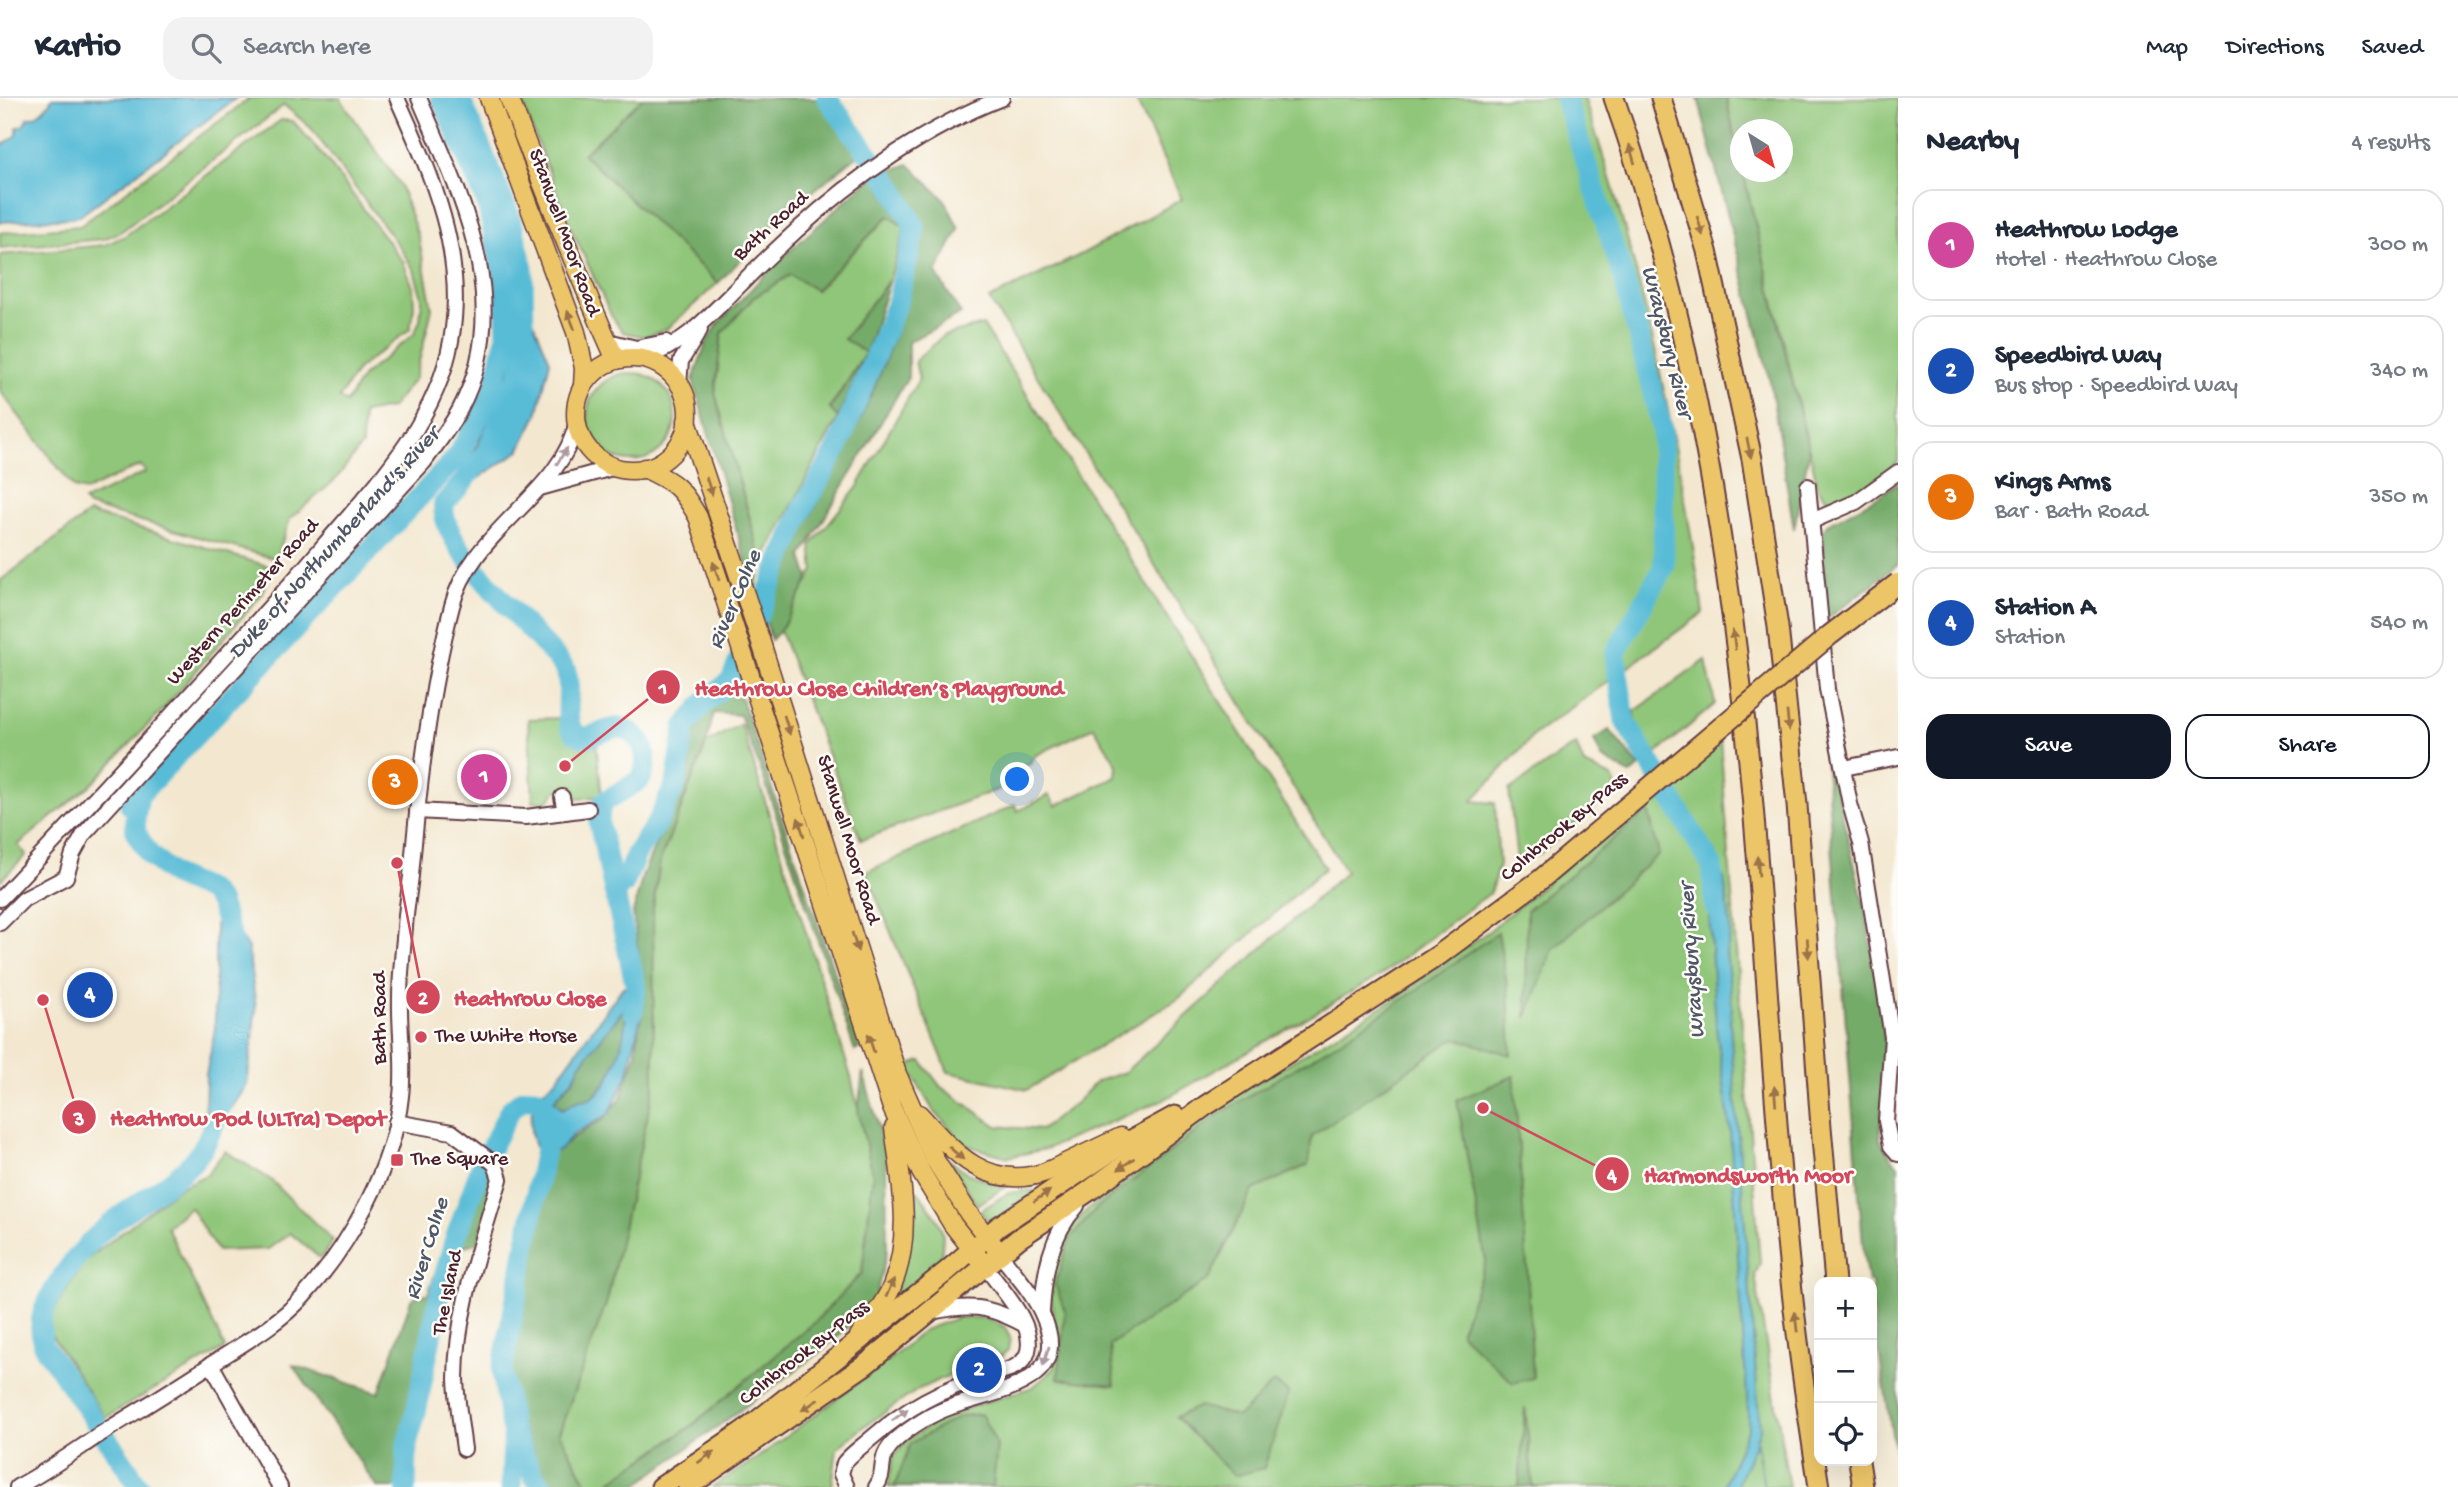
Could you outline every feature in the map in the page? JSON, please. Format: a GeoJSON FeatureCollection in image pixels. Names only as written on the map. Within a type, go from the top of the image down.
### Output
{"type":"FeatureCollection","features":[{"type":"Feature","properties":{"kind":"highway"},"geometry":{"type":"LineString","coordinates":[[1614,98],[1669,283],[1694,394],[1719,532],[1748,761],[1791,1288],[1819,1487]]}},
{"type":"Feature","properties":{"kind":"highway"},"geometry":{"type":"LineString","coordinates":[[1661,98],[1707,251],[1752,459],[1778,627],[1797,805],[1835,1277]]}},
{"type":"Feature","properties":{"kind":"highway","name":"Colnbrook By-Pass"},"geometry":{"type":"LineString","coordinates":[[688,1487],[827,1393],[1018,1239],[1241,1082],[1439,955],[1540,880],[1830,635],[1898,583]]}},
{"type":"Feature","properties":{"kind":"highway","name":"Colnbrook By-Pass"},"geometry":{"type":"LineString","coordinates":[[661,1487],[751,1426],[999,1226],[1113,1150],[1241,1082]]}},
{"type":"Feature","properties":{"kind":"highway"},"geometry":{"type":"LineString","coordinates":[[1859,1466],[1863,1487]]}},
{"type":"Feature","properties":{"kind":"main road","name":"Stanwell Moor Road"},"geometry":{"type":"LineString","coordinates":[[489,98],[576,332],[584,368],[583,386]]}},
{"type":"Feature","properties":{"kind":"main road","name":"Stanwell Moor Road"},"geometry":{"type":"LineString","coordinates":[[509,98],[554,218],[608,341],[620,359]]}},
{"type":"Feature","properties":{"kind":"main road"},"geometry":{"type":"LineString","coordinates":[[620,359],[641,359],[670,373],[685,396],[687,421],[684,436],[677,449],[668,458],[644,468],[612,468],[597,460],[581,437],[577,421],[579,395],[583,386],[601,368],[620,359]]}},
{"type":"Feature","properties":{"kind":"main road","name":"Stanwell Moor Road"},"geometry":{"type":"LineString","coordinates":[[687,421],[747,598],[897,1074],[935,1160],[964,1207],[980,1243],[993,1260]]}},
{"type":"Feature","properties":{"kind":"main road","name":"Stanwell Moor Road"},"geometry":{"type":"LineString","coordinates":[[644,468],[665,478],[684,492],[698,517],[891,1108],[921,1172],[953,1225],[980,1243]]}},
{"type":"Feature","properties":{"kind":"main road"},"geometry":{"type":"LineString","coordinates":[[909,1103],[965,1161],[993,1175],[1022,1178],[1046,1172],[1241,1082]]}},
{"type":"Feature","properties":{"kind":"main road"},"geometry":{"type":"LineString","coordinates":[[853,1345],[892,1288],[903,1244],[905,1214],[891,1108]]}},
{"type":"Feature","properties":{"kind":"street","name":"Western Perimeter Road"},"geometry":{"type":"LineString","coordinates":[[0,899],[280,596],[375,486],[424,414],[438,385],[451,344],[455,268],[443,212],[395,98]]}},
{"type":"Feature","properties":{"kind":"street","name":"Western Perimeter Road"},"geometry":{"type":"LineString","coordinates":[[0,923],[24,899],[66,877],[73,853],[84,834],[424,462],[460,411],[479,356],[484,284],[472,231],[419,98]]}},
{"type":"Feature","properties":{"kind":"street","name":"Bath Road"},"geometry":{"type":"LineString","coordinates":[[641,359],[660,354],[687,336],[798,229],[870,170],[935,131],[1002,98]]}},
{"type":"Feature","properties":{"kind":"street","name":"Bath Road"},"geometry":{"type":"LineString","coordinates":[[678,383],[681,361],[706,320]]}},
{"type":"Feature","properties":{"kind":"street"},"geometry":{"type":"LineString","coordinates":[[608,341],[636,348],[687,336]]}},
{"type":"Feature","properties":{"kind":"street","name":"Bath Road"},"geometry":{"type":"LineString","coordinates":[[17,1487],[265,1331],[302,1298],[332,1260],[365,1206],[390,1148],[401,1097],[403,1067],[400,1000],[417,811],[452,604],[468,568],[478,554],[518,508],[540,488],[562,459],[573,439],[577,421]]}},
{"type":"Feature","properties":{"kind":"street","name":"Bath Road"},"geometry":{"type":"LineString","coordinates":[[540,488],[612,468]]}},
{"type":"Feature","properties":{"kind":"street"},"geometry":{"type":"LineString","coordinates":[[1812,521],[1856,502],[1898,472]]}},
{"type":"Feature","properties":{"kind":"street"},"geometry":{"type":"LineString","coordinates":[[1808,486],[1827,689],[1850,804],[1861,843],[1892,1037],[1886,1121],[1891,1146],[1898,1154]]}},
{"type":"Feature","properties":{"kind":"street"},"geometry":{"type":"LineString","coordinates":[[1844,768],[1898,757]]}},
{"type":"Feature","properties":{"kind":"street"},"geometry":{"type":"LineString","coordinates":[[562,797],[565,812]]}},
{"type":"Feature","properties":{"kind":"street"},"geometry":{"type":"LineString","coordinates":[[417,811],[526,817],[588,809]]}},
{"type":"Feature","properties":{"kind":"street","name":"The Island"},"geometry":{"type":"LineString","coordinates":[[396,1122],[452,1132],[489,1159],[500,1180],[470,1284],[460,1331],[456,1380],[464,1448]]}},
{"type":"Feature","properties":{"kind":"street"},"geometry":{"type":"LineString","coordinates":[[1042,1312],[1043,1284],[1057,1234],[1066,1218],[1089,1191]]}},
{"type":"Feature","properties":{"kind":"street"},"geometry":{"type":"LineString","coordinates":[[878,1486],[882,1478],[881,1465],[886,1451],[896,1440],[948,1408],[1024,1384],[1042,1368],[1050,1350],[1048,1326],[1042,1312],[993,1260]]}},
{"type":"Feature","properties":{"kind":"street"},"geometry":{"type":"LineString","coordinates":[[847,1487],[842,1480],[842,1468],[852,1455],[897,1417],[922,1400],[954,1386],[1018,1365],[1025,1358],[1028,1350],[1027,1332],[993,1260]]}},
{"type":"Feature","properties":{"kind":"street"},"geometry":{"type":"LineString","coordinates":[[930,1312],[980,1306],[1001,1312],[1023,1324]]}},
{"type":"Feature","properties":{"kind":"street"},"geometry":{"type":"LineString","coordinates":[[211,1364],[280,1487]]}},
{"type":"Feature","properties":{"kind":"street"},"geometry":{"type":"LineString","coordinates":[[852,1455],[872,1455],[881,1465]]}},
{"type":"Feature","properties":{"kind":"green space"},"geometry":{"type":"Polygon","coordinates":[[[250,98],[340,98],[400,185],[419,239],[432,309],[415,378],[391,408],[363,413],[362,445],[336,479],[290,519],[276,559],[88,506],[84,501],[146,472],[141,466],[86,491],[74,488],[0,391],[0,255],[105,245],[125,236],[281,120],[293,121],[326,159],[403,262],[413,287],[414,307],[410,329],[358,369],[339,398],[346,403],[363,376],[414,334],[420,320],[422,298],[414,270],[311,128],[284,105],[122,231],[104,239],[0,248],[0,233],[80,226],[250,98]]]}},
{"type":"Feature","properties":{"kind":"green space"},"geometry":{"type":"Polygon","coordinates":[[[520,98],[643,98],[584,154],[718,283],[667,329],[645,337],[623,332],[612,317],[572,230],[520,98]]]}},
{"type":"Feature","properties":{"kind":"green space"},"geometry":{"type":"Polygon","coordinates":[[[643,98],[817,98],[858,155],[787,212],[718,283],[583,154],[643,98]]]}},
{"type":"Feature","properties":{"kind":"green space"},"geometry":{"type":"Polygon","coordinates":[[[1135,98],[1584,98],[1624,224],[1641,288],[1670,418],[1703,613],[1535,734],[1472,801],[1495,803],[1499,865],[1490,893],[1381,975],[1165,1099],[1046,1149],[1008,1157],[965,1145],[933,1110],[907,1066],[921,1061],[941,1087],[997,1126],[1041,1130],[1077,1102],[1097,1081],[1125,1072],[1346,872],[989,299],[1082,254],[1182,199],[1135,98]]]}},
{"type":"Feature","properties":{"kind":"green space"},"geometry":{"type":"Polygon","coordinates":[[[1698,98],[1726,98],[1731,119],[1730,182],[1745,182],[1809,452],[1794,529],[1770,381],[1698,98]]]}},
{"type":"Feature","properties":{"kind":"green space"},"geometry":{"type":"Polygon","coordinates":[[[1726,98],[1898,98],[1898,462],[1869,486],[1845,498],[1835,500],[1825,497],[1818,487],[1745,182],[1793,182],[1793,119],[1731,119],[1726,98]]]}},
{"type":"Feature","properties":{"kind":"green space"},"geometry":{"type":"Polygon","coordinates":[[[909,164],[945,200],[959,229],[936,273],[961,314],[908,342],[908,377],[802,556],[809,579],[780,631],[771,640],[762,606],[861,417],[881,371],[906,298],[924,224],[887,172],[909,164]]]}},
{"type":"Feature","properties":{"kind":"green space"},"geometry":{"type":"Polygon","coordinates":[[[874,175],[905,227],[888,216],[816,290],[790,275],[753,298],[722,333],[715,393],[762,563],[754,590],[693,380],[706,343],[718,324],[771,268],[874,175]]]}},
{"type":"Feature","properties":{"kind":"green space"},"geometry":{"type":"Polygon","coordinates":[[[889,216],[905,227],[890,279],[844,339],[866,352],[830,408],[838,418],[762,563],[715,393],[722,332],[753,298],[790,274],[816,290],[889,216]]]}},
{"type":"Feature","properties":{"kind":"green space"},"geometry":{"type":"Polygon","coordinates":[[[890,279],[866,352],[844,339],[890,279]]]}},
{"type":"Feature","properties":{"kind":"green space"},"geometry":{"type":"Polygon","coordinates":[[[983,325],[1325,868],[1178,999],[1027,1090],[948,1072],[866,872],[1015,805],[1018,811],[1049,795],[1056,806],[1116,777],[1117,765],[1094,727],[1036,755],[1029,764],[1002,780],[1005,787],[861,840],[780,631],[814,570],[811,545],[857,488],[919,379],[915,361],[943,336],[983,325]]]}},
{"type":"Feature","properties":{"kind":"green space"},"geometry":{"type":"Polygon","coordinates":[[[865,355],[838,418],[830,409],[865,355]]]}},
{"type":"Feature","properties":{"kind":"green space"},"geometry":{"type":"Polygon","coordinates":[[[622,373],[640,373],[656,380],[668,392],[675,408],[675,426],[668,442],[656,454],[640,461],[622,461],[606,454],[594,442],[587,426],[587,408],[594,392],[606,380],[622,373]]]}},
{"type":"Feature","properties":{"kind":"green space"},"geometry":{"type":"Polygon","coordinates":[[[1898,482],[1898,564],[1826,620],[1823,530],[1828,524],[1879,496],[1898,482]]]}},
{"type":"Feature","properties":{"kind":"green space"},"geometry":{"type":"Polygon","coordinates":[[[89,513],[271,567],[261,595],[167,705],[93,783],[18,845],[26,855],[0,881],[0,581],[89,513]]]}},
{"type":"Feature","properties":{"kind":"green space"},"geometry":{"type":"Polygon","coordinates":[[[1706,660],[1715,704],[1651,758],[1641,746],[1634,712],[1706,660]]]}},
{"type":"Feature","properties":{"kind":"green space"},"geometry":{"type":"Polygon","coordinates":[[[736,683],[860,1048],[855,1051],[740,715],[714,713],[706,743],[660,861],[653,908],[654,1086],[607,1301],[559,1433],[589,1487],[552,1487],[540,1469],[518,1418],[510,1369],[528,1253],[531,1194],[550,1155],[602,1120],[620,1100],[636,1053],[643,986],[633,913],[643,874],[689,766],[692,735],[719,696],[736,683]]]}},
{"type":"Feature","properties":{"kind":"green space"},"geometry":{"type":"Polygon","coordinates":[[[562,718],[565,727],[576,740],[596,741],[602,796],[579,799],[572,795],[570,789],[556,791],[548,801],[533,802],[528,719],[562,718]]]}},
{"type":"Feature","properties":{"kind":"green space"},"geometry":{"type":"Polygon","coordinates":[[[741,724],[851,1077],[873,1175],[862,1273],[814,1323],[690,1427],[602,1487],[589,1487],[559,1433],[607,1301],[654,1086],[653,908],[660,861],[707,743],[741,724]]]}},
{"type":"Feature","properties":{"kind":"green space"},"geometry":{"type":"Polygon","coordinates":[[[1609,730],[1640,767],[1630,774],[1602,758],[1594,740],[1609,730]]]}},
{"type":"Feature","properties":{"kind":"green space"},"geometry":{"type":"Polygon","coordinates":[[[1720,738],[1760,1263],[1755,1275],[1789,1487],[888,1487],[894,1455],[908,1439],[949,1414],[1033,1387],[1054,1369],[1058,1339],[1051,1298],[1053,1264],[1073,1225],[1085,1212],[1226,1102],[1394,999],[1489,931],[1720,738]]]}},
{"type":"Feature","properties":{"kind":"green space"},"geometry":{"type":"Polygon","coordinates":[[[1824,741],[1829,741],[1833,777],[1864,904],[1882,1010],[1885,1043],[1880,1141],[1898,1166],[1898,1471],[1877,1340],[1877,1277],[1867,1277],[1824,741]]]}},
{"type":"Feature","properties":{"kind":"green space"},"geometry":{"type":"Polygon","coordinates":[[[1576,744],[1584,765],[1612,777],[1617,789],[1539,854],[1517,860],[1509,790],[1576,744]]]}},
{"type":"Feature","properties":{"kind":"green space"},"geometry":{"type":"Polygon","coordinates":[[[1648,810],[1659,854],[1553,949],[1526,1018],[1527,910],[1648,810]]]}},
{"type":"Feature","properties":{"kind":"green space"},"geometry":{"type":"Polygon","coordinates":[[[1498,932],[1508,991],[1511,1055],[1455,1038],[1312,1136],[1308,1165],[1253,1190],[1209,1279],[1110,1345],[1115,1385],[1058,1379],[1065,1311],[1055,1284],[1070,1238],[1097,1208],[1219,1114],[1335,1044],[1498,932]]]}},
{"type":"Feature","properties":{"kind":"green space"},"geometry":{"type":"Polygon","coordinates":[[[625,1007],[622,1043],[607,1080],[592,1097],[563,1109],[554,1100],[574,1079],[580,1065],[625,1007]]]}},
{"type":"Feature","properties":{"kind":"green space"},"geometry":{"type":"Polygon","coordinates":[[[863,1072],[886,1153],[887,1252],[874,1303],[822,1351],[634,1487],[602,1487],[690,1427],[814,1323],[862,1273],[873,1175],[858,1110],[863,1072]]]}},
{"type":"Feature","properties":{"kind":"green space"},"geometry":{"type":"Polygon","coordinates":[[[1514,1076],[1533,1378],[1513,1383],[1460,1333],[1486,1261],[1457,1100],[1514,1076]]]}},
{"type":"Feature","properties":{"kind":"green space"},"geometry":{"type":"Polygon","coordinates":[[[225,1151],[271,1180],[333,1241],[320,1258],[290,1233],[268,1249],[217,1251],[190,1207],[167,1227],[225,1348],[105,1418],[45,1325],[84,1262],[177,1189],[206,1175],[225,1151]]]}},
{"type":"Feature","properties":{"kind":"green space"},"geometry":{"type":"Polygon","coordinates":[[[475,1159],[480,1161],[433,1297],[400,1487],[377,1487],[293,1365],[379,1393],[411,1300],[418,1295],[428,1294],[475,1159]]]}},
{"type":"Feature","properties":{"kind":"green space"},"geometry":{"type":"Polygon","coordinates":[[[949,1160],[969,1174],[1005,1187],[977,1205],[949,1160]]]}},
{"type":"Feature","properties":{"kind":"green space"},"geometry":{"type":"Polygon","coordinates":[[[489,1166],[495,1186],[477,1243],[460,1247],[489,1166]]]}},
{"type":"Feature","properties":{"kind":"green space"},"geometry":{"type":"Polygon","coordinates":[[[910,1190],[917,1191],[940,1226],[943,1235],[943,1260],[893,1303],[910,1190]]]}},
{"type":"Feature","properties":{"kind":"green space"},"geometry":{"type":"Polygon","coordinates":[[[1033,1190],[1036,1193],[989,1223],[980,1211],[1008,1193],[1033,1190]]]}},
{"type":"Feature","properties":{"kind":"green space"},"geometry":{"type":"Polygon","coordinates":[[[959,1317],[985,1318],[1005,1327],[1010,1338],[1008,1350],[997,1360],[960,1370],[919,1389],[866,1425],[837,1448],[832,1487],[712,1487],[757,1458],[895,1355],[924,1330],[959,1317]]]}},
{"type":"Feature","properties":{"kind":"green space"},"geometry":{"type":"Polygon","coordinates":[[[1274,1382],[1289,1393],[1264,1468],[1234,1476],[1176,1417],[1199,1406],[1238,1417],[1274,1382]]]}},
{"type":"Feature","properties":{"kind":"green space"},"geometry":{"type":"Polygon","coordinates":[[[1525,1407],[1533,1487],[1519,1487],[1525,1407]]]}},
{"type":"Feature","properties":{"kind":"green space"},"geometry":{"type":"Polygon","coordinates":[[[981,1414],[997,1445],[993,1487],[894,1487],[911,1443],[960,1416],[981,1414]]]}},
{"type":"Feature","properties":{"kind":"water"},"geometry":{"type":"Polygon","coordinates":[[[52,98],[236,98],[81,215],[71,218],[0,222],[0,147],[17,135],[17,127],[23,126],[28,118],[42,111],[52,98]]]}},
{"type":"Feature","properties":{"kind":"water"},"geometry":{"type":"Polygon","coordinates":[[[528,309],[550,361],[537,415],[519,451],[465,487],[456,479],[478,443],[508,373],[516,310],[528,309]]]}},
{"type":"Feature","properties":{"kind":"water"},"geometry":{"type":"Polygon","coordinates":[[[1724,878],[1730,926],[1726,952],[1732,1006],[1730,1023],[1760,1430],[1756,1439],[1764,1487],[1756,1442],[1736,1487],[1723,1487],[1748,1428],[1730,1130],[1716,1027],[1707,881],[1724,878]]]}},
{"type":"Feature","properties":{"kind":"water"},"geometry":{"type":"Polygon","coordinates":[[[227,920],[248,948],[256,1008],[247,1085],[214,1134],[205,1128],[206,1075],[215,1029],[215,924],[227,920]]]}},
{"type":"Feature","properties":{"kind":"water"},"geometry":{"type":"Polygon","coordinates":[[[642,983],[641,1016],[627,1076],[609,1114],[574,1134],[560,1149],[540,1159],[532,1137],[531,1116],[534,1106],[623,987],[642,983]],[[625,1008],[580,1065],[574,1078],[554,1100],[562,1109],[577,1101],[589,1099],[605,1084],[617,1059],[626,1018],[625,1008]]]}},
{"type":"Feature","properties":{"kind":"waterway","name":"Duke of Northumberland's River"},"geometry":{"type":"LineString","coordinates":[[130,805],[456,458],[492,393],[507,335],[505,285],[487,203],[441,98]]}},
{"type":"Feature","properties":{"kind":"waterway"},"geometry":{"type":"LineString","coordinates":[[460,98],[511,219],[523,268],[524,338]]}},
{"type":"Feature","properties":{"kind":"waterway","name":"River Colne"},"geometry":{"type":"LineString","coordinates":[[633,1011],[636,987],[614,890],[624,884],[636,854],[658,821],[676,783],[685,727],[704,703],[731,680],[803,508],[837,449],[898,300],[915,227],[892,186],[827,98]]}},
{"type":"Feature","properties":{"kind":"waterway","name":"Wraysbury River"},"geometry":{"type":"LineString","coordinates":[[1565,98],[1624,279],[1662,429],[1664,566],[1615,654],[1625,721],[1712,866],[1715,907]]}},
{"type":"Feature","properties":{"kind":"waterway"},"geometry":{"type":"LineString","coordinates":[[478,461],[444,504],[446,522],[456,543],[491,588],[563,666],[568,682],[569,720],[575,733],[586,737],[621,728],[635,736],[644,749],[644,773],[640,780],[605,801],[600,809],[599,823],[614,890]]}},
{"type":"Feature","properties":{"kind":"waterway","name":"Duke of Northumberland's River"},"geometry":{"type":"LineString","coordinates":[[139,795],[135,818],[136,833],[149,854],[173,875],[210,891],[220,903],[234,947]]}},
{"type":"Feature","properties":{"kind":"waterway","name":"River Colne"},"geometry":{"type":"LineString","coordinates":[[406,1487],[407,1444],[440,1292],[454,1242],[481,1167],[510,1110],[522,1100],[535,1098],[540,1101],[552,1121]]}},
{"type":"Feature","properties":{"kind":"waterway","name":"Duke of Northumberland's River"},"geometry":{"type":"LineString","coordinates":[[140,1487],[43,1345],[41,1320],[57,1285],[95,1237],[132,1207],[170,1182],[195,1159],[207,1140],[221,1105]]}},
{"type":"Feature","properties":{"kind":"waterway","name":"River Colne"},"geometry":{"type":"LineString","coordinates":[[543,1487],[533,1475],[511,1427],[502,1370],[547,1139],[553,1135]]}},
{"type":"Feature","properties":{"kind":"waterway","name":"River Colne"},"geometry":{"type":"LineString","coordinates":[[511,1487],[513,1440]]}},
{"type":"Feature","properties":{"kind":"place","name":"Heathrow Close Children’s Playground"},"geometry":{"type":"Point","coordinates":[565,766]}},
{"type":"Feature","properties":{"kind":"place","name":"Heathrow Lodge"},"geometry":{"type":"Point","coordinates":[484,777]}},
{"type":"Feature","properties":{"kind":"place","name":"Kings Arms"},"geometry":{"type":"Point","coordinates":[395,782]}},
{"type":"Feature","properties":{"kind":"place","name":"Heathrow Close"},"geometry":{"type":"Point","coordinates":[397,863]}},
{"type":"Feature","properties":{"kind":"place","name":"Station A"},"geometry":{"type":"Point","coordinates":[90,995]}},
{"type":"Feature","properties":{"kind":"place","name":"Heathrow Pod (ULTra) Depot"},"geometry":{"type":"Point","coordinates":[43,1000]}},
{"type":"Feature","properties":{"kind":"place","name":"The White Horse"},"geometry":{"type":"Point","coordinates":[421,1037]}},
{"type":"Feature","properties":{"kind":"place","name":"Harmondsworth Moor"},"geometry":{"type":"Point","coordinates":[1483,1108]}},
{"type":"Feature","properties":{"kind":"place","name":"The Square"},"geometry":{"type":"Point","coordinates":[397,1160]}},
{"type":"Feature","properties":{"kind":"place","name":"Speedbird Way"},"geometry":{"type":"Point","coordinates":[979,1370]}}]}
